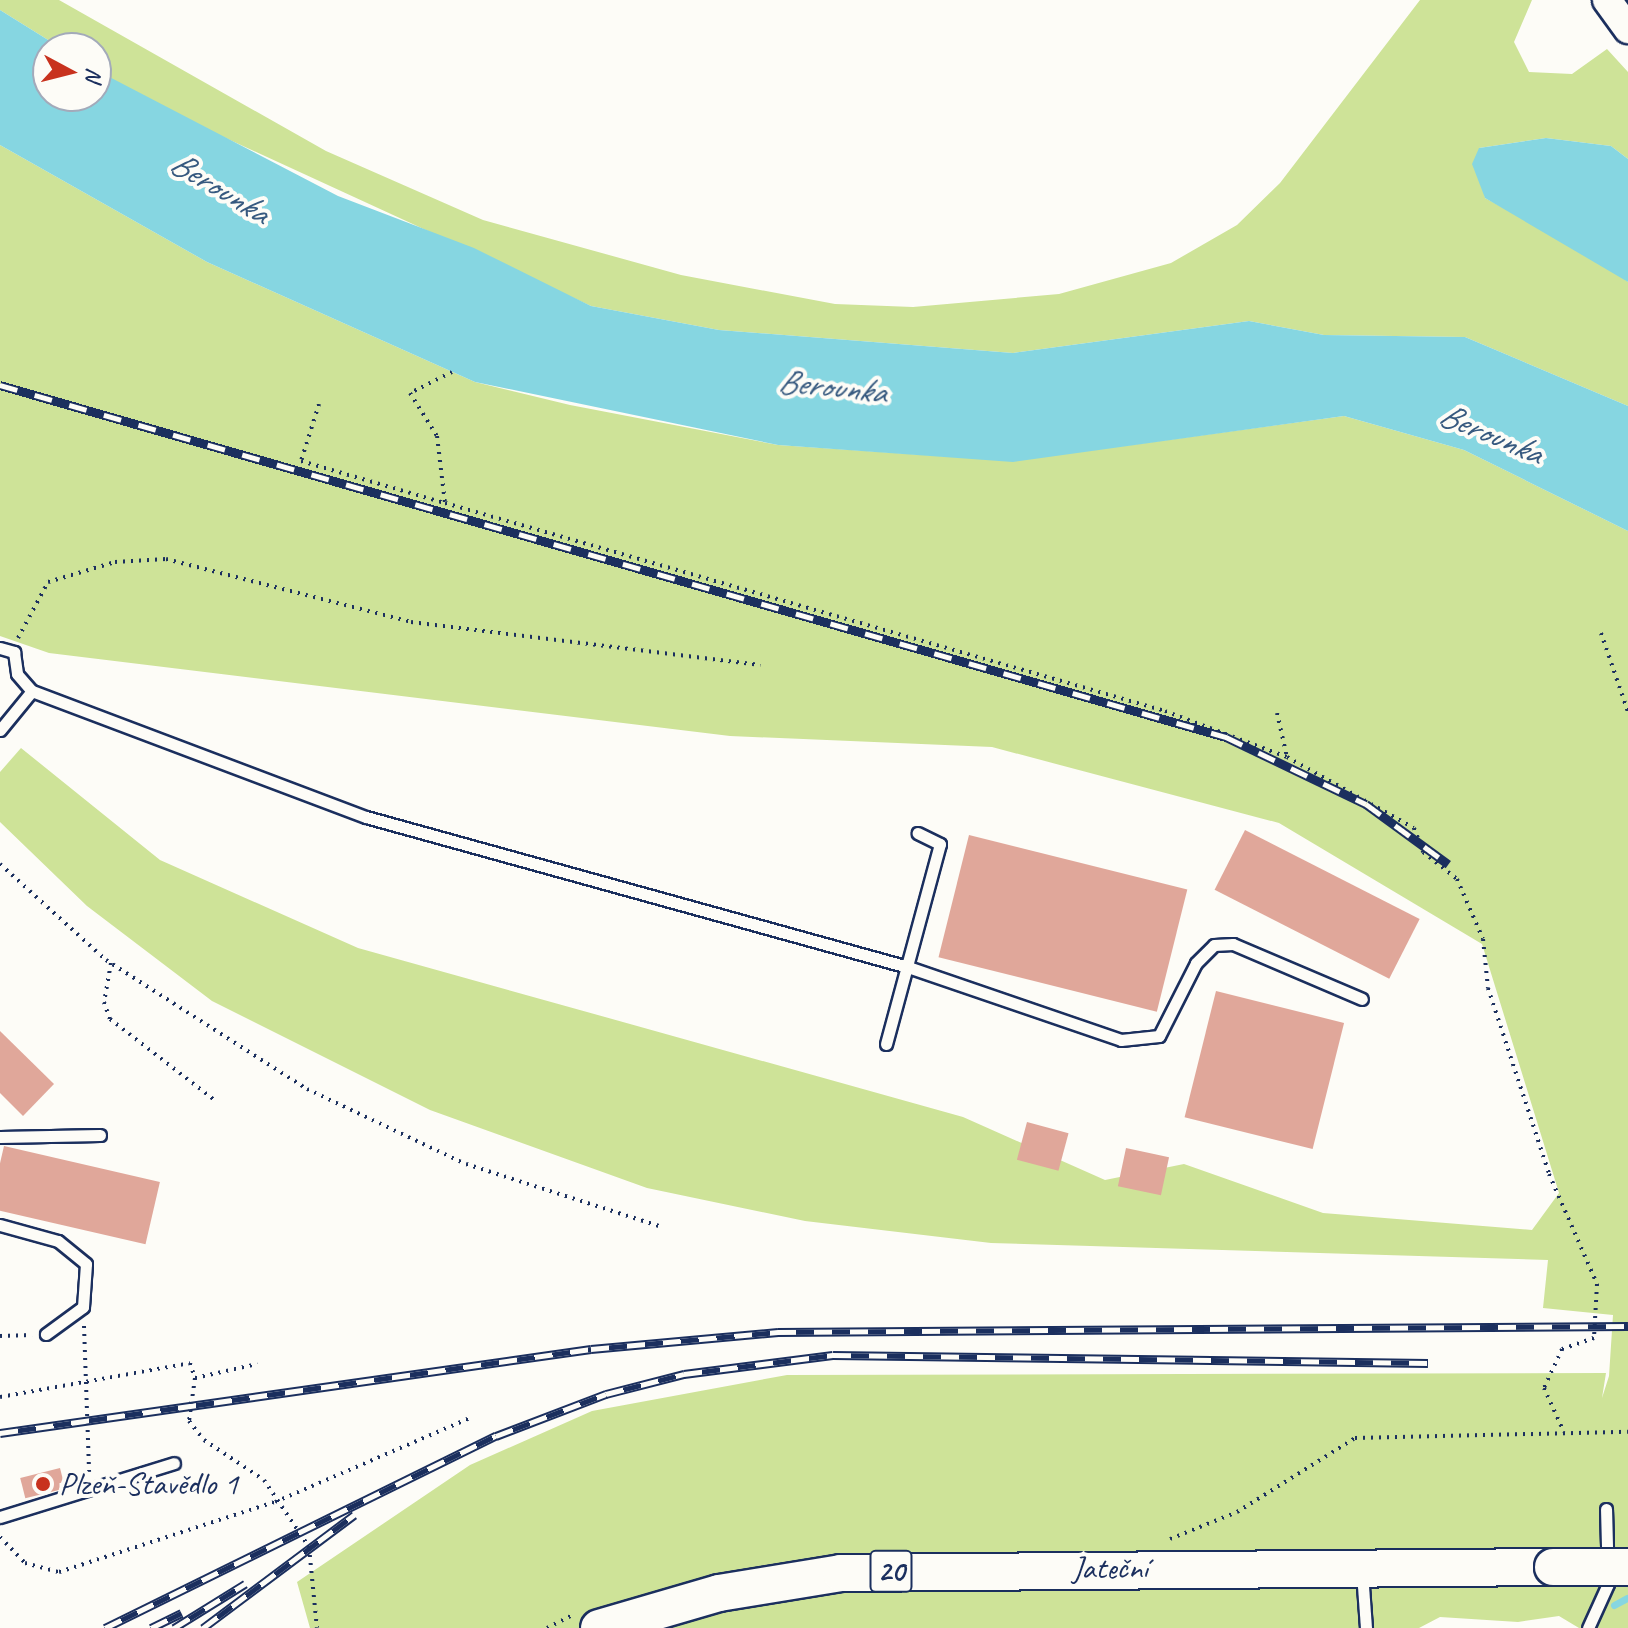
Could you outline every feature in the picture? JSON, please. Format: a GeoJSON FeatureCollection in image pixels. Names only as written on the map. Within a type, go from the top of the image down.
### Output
{"type":"FeatureCollection","features":[{"type":"Feature","properties":{"kind":"main road","name":"Jateční"},"geometry":{"type":"LineString","coordinates":[[599,1628],[719,1593],[841,1573],[1628,1567]]}},
{"type":"Feature","properties":{"kind":"street"},"geometry":{"type":"LineString","coordinates":[[1607,0],[1628,29]]}},
{"type":"Feature","properties":{"kind":"lane"},"geometry":{"type":"LineString","coordinates":[[0,648],[14,652],[17,674],[32,691],[366,817],[908,967],[1121,1040],[1159,1036],[1196,963],[1214,945],[1233,944],[1362,999]]}},
{"type":"Feature","properties":{"kind":"lane"},"geometry":{"type":"LineString","coordinates":[[0,730],[32,691]]}},
{"type":"Feature","properties":{"kind":"lane"},"geometry":{"type":"LineString","coordinates":[[886,1044],[940,844],[917,833]]}},
{"type":"Feature","properties":{"kind":"lane"},"geometry":{"type":"LineString","coordinates":[[0,1137],[100,1135]]}},
{"type":"Feature","properties":{"kind":"lane"},"geometry":{"type":"LineString","coordinates":[[0,1225],[74,1248],[86,1264],[83,1307],[46,1334]]}},
{"type":"Feature","properties":{"kind":"lane"},"geometry":{"type":"LineString","coordinates":[[0,1517],[174,1463]]}},
{"type":"Feature","properties":{"kind":"lane"},"geometry":{"type":"LineString","coordinates":[[1588,1628],[1608,1584],[1606,1509]]}},
{"type":"Feature","properties":{"kind":"lane"},"geometry":{"type":"LineString","coordinates":[[1363,1567],[1366,1628]]}},
{"type":"Feature","properties":{"kind":"path"},"geometry":{"type":"LineString","coordinates":[[445,503],[437,436],[410,393],[452,372]]}},
{"type":"Feature","properties":{"kind":"path"},"geometry":{"type":"LineString","coordinates":[[319,404],[301,461],[1165,711],[1287,757],[1414,828],[1423,852],[1457,879],[1483,939],[1488,988],[1549,1174],[1597,1284],[1594,1338],[1562,1349],[1544,1388],[1564,1432]]}},
{"type":"Feature","properties":{"kind":"path"},"geometry":{"type":"LineString","coordinates":[[14,652],[21,624],[48,582],[115,562],[166,559],[411,622],[760,665]]}},
{"type":"Feature","properties":{"kind":"path"},"geometry":{"type":"LineString","coordinates":[[1601,633],[1628,712]]}},
{"type":"Feature","properties":{"kind":"path"},"geometry":{"type":"LineString","coordinates":[[1277,713],[1287,757]]}},
{"type":"Feature","properties":{"kind":"path"},"geometry":{"type":"LineString","coordinates":[[0,864],[111,963],[238,1050],[466,1164],[662,1227]]}},
{"type":"Feature","properties":{"kind":"path"},"geometry":{"type":"LineString","coordinates":[[111,963],[104,1002],[110,1019],[217,1102]]}},
{"type":"Feature","properties":{"kind":"path"},"geometry":{"type":"LineString","coordinates":[[83,1307],[86,1381],[84,1456],[95,1490]]}},
{"type":"Feature","properties":{"kind":"path"},"geometry":{"type":"LineString","coordinates":[[0,1336],[46,1334]]}},
{"type":"Feature","properties":{"kind":"path"},"geometry":{"type":"LineString","coordinates":[[0,1397],[190,1363],[195,1378],[189,1421],[204,1440],[264,1480],[275,1502],[295,1519],[311,1552],[317,1628]]}},
{"type":"Feature","properties":{"kind":"path"},"geometry":{"type":"LineString","coordinates":[[195,1378],[257,1364]]}},
{"type":"Feature","properties":{"kind":"path"},"geometry":{"type":"LineString","coordinates":[[0,1537],[25,1563],[59,1572],[275,1502],[472,1417]]}},
{"type":"Feature","properties":{"kind":"path"},"geometry":{"type":"LineString","coordinates":[[1391,1433],[1628,1432]]}},
{"type":"Feature","properties":{"kind":"green space"},"geometry":{"type":"Polygon","coordinates":[[[0,0],[59,0],[326,151],[483,220],[681,275],[835,304],[913,307],[1059,294],[1171,263],[1237,225],[1280,183],[1420,0],[1532,0],[1514,42],[1529,72],[1572,74],[1607,49],[1628,72],[1628,159],[1611,146],[1546,138],[1479,148],[1485,198],[1601,260],[1628,282],[1628,406],[1465,337],[1324,335],[1249,321],[1013,353],[719,330],[591,306],[154,105],[112,80],[112,32],[35,32],[0,10],[0,0]]]}},
{"type":"Feature","properties":{"kind":"green space"},"geometry":{"type":"Polygon","coordinates":[[[0,145],[207,262],[475,382],[570,405],[778,445],[1013,461],[1344,416],[1464,450],[1628,531],[1628,1628],[1579,1628],[1559,1616],[1518,1622],[1440,1617],[1419,1628],[310,1628],[297,1582],[470,1465],[592,1411],[787,1375],[1606,1373],[1602,1398],[1609,1376],[1613,1315],[1543,1308],[1548,1260],[991,1243],[805,1221],[647,1188],[430,1110],[212,1001],[87,906],[0,822],[0,772],[21,748],[160,860],[358,948],[963,1117],[1105,1180],[1184,1164],[1323,1213],[1532,1230],[1559,1193],[1482,944],[1279,823],[992,747],[730,736],[49,653],[0,636],[0,145]]]}},
{"type":"Feature","properties":{"kind":"water","name":"Berounka"},"geometry":{"type":"Polygon","coordinates":[[[0,10],[35,32],[32,32],[32,112],[112,112],[112,78],[338,196],[474,248],[591,306],[719,330],[1013,353],[1249,321],[1324,335],[1465,337],[1628,406],[1628,531],[1464,450],[1344,416],[1013,462],[778,445],[475,382],[207,262],[0,145],[0,10]]]}},
{"type":"Feature","properties":{"kind":"water"},"geometry":{"type":"Polygon","coordinates":[[[1546,138],[1611,146],[1628,159],[1628,282],[1485,198],[1472,164],[1479,148],[1546,138]]]}},
{"type":"Feature","properties":{"kind":"building"},"geometry":{"type":"Polygon","coordinates":[[[1245,830],[1420,919],[1389,979],[1215,890],[1245,830]]]}},
{"type":"Feature","properties":{"kind":"building"},"geometry":{"type":"Polygon","coordinates":[[[969,835],[1187,889],[1157,1012],[939,957],[969,835]]]}},
{"type":"Feature","properties":{"kind":"building"},"geometry":{"type":"Polygon","coordinates":[[[1216,991],[1344,1023],[1313,1149],[1185,1117],[1216,991]]]}},
{"type":"Feature","properties":{"kind":"building"},"geometry":{"type":"Polygon","coordinates":[[[0,1031],[54,1084],[23,1116],[0,1093],[0,1031]]]}},
{"type":"Feature","properties":{"kind":"building"},"geometry":{"type":"Polygon","coordinates":[[[1027,1122],[1069,1133],[1058,1171],[1017,1160],[1027,1122]]]}},
{"type":"Feature","properties":{"kind":"building"},"geometry":{"type":"Polygon","coordinates":[[[4,1146],[160,1182],[146,1244],[0,1211],[0,1163],[4,1146]]]}},
{"type":"Feature","properties":{"kind":"building"},"geometry":{"type":"Polygon","coordinates":[[[1126,1148],[1169,1157],[1161,1195],[1118,1186],[1126,1148]]]}},
{"type":"Feature","properties":{"kind":"building","name":"Plzeň-Stavědlo 1"},"geometry":{"type":"Polygon","coordinates":[[[60,1468],[65,1488],[25,1498],[20,1478],[60,1468]]]}},
{"type":"Feature","properties":{"kind":"waterway"},"geometry":{"type":"LineString","coordinates":[[1614,1605],[1627,1598]]}},
{"type":"Feature","properties":{"kind":"railway"},"geometry":{"type":"LineString","coordinates":[[0,385],[1226,737],[1366,804],[1448,864]]}},
{"type":"Feature","properties":{"kind":"railway"},"geometry":{"type":"LineString","coordinates":[[0,1433],[591,1349],[778,1332],[1628,1326]]}},
{"type":"Feature","properties":{"kind":"railway"},"geometry":{"type":"LineString","coordinates":[[105,1628],[496,1436],[606,1394],[684,1374],[833,1355],[1428,1363]]}},
{"type":"Feature","properties":{"kind":"railway"},"geometry":{"type":"LineString","coordinates":[[203,1628],[354,1515]]}},
{"type":"Feature","properties":{"kind":"railway"},"geometry":{"type":"LineString","coordinates":[[174,1628],[245,1584]]}},
{"type":"Feature","properties":{"kind":"railway"},"geometry":{"type":"LineString","coordinates":[[151,1628],[182,1613]]}},
{"type":"Feature","properties":{"kind":"place","name":"Plzeň-Stavědlo 1"},"geometry":{"type":"Point","coordinates":[43,1484]}}]}
